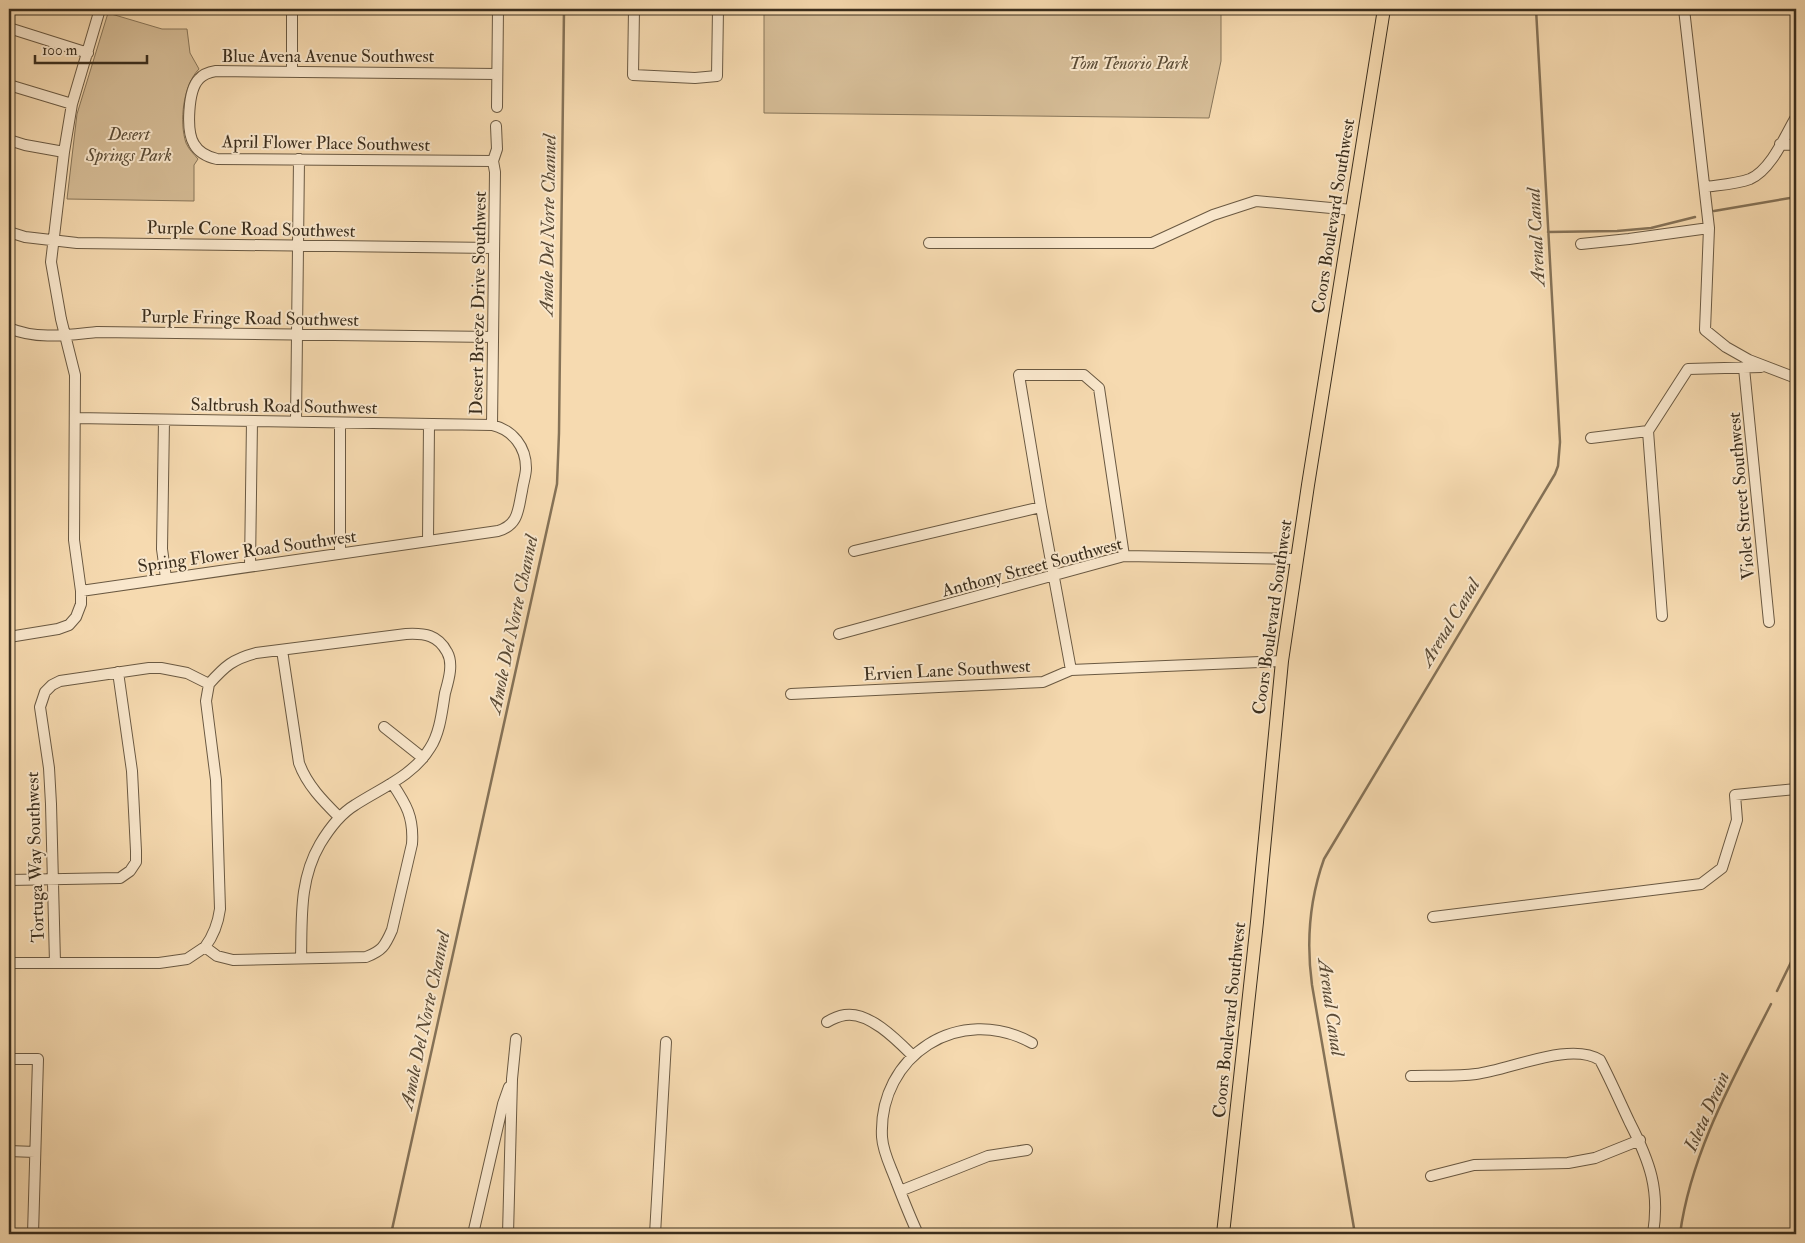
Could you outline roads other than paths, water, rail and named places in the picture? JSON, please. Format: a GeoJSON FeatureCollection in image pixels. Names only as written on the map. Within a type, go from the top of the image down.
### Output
{"type":"FeatureCollection","features":[{"type":"Feature","properties":{"kind":"main road","name":"Coors Boulevard Southwest"},"geometry":{"type":"LineString","coordinates":[[1223,1234],[1256,932],[1282,661],[1384,9]]}},
{"type":"Feature","properties":{"kind":"street"},"geometry":{"type":"LineString","coordinates":[[9,637],[58,630],[69,625],[76,617],[81,604],[74,540],[75,375],[54,286],[51,262],[64,152],[72,104],[100,9]]}},
{"type":"Feature","properties":{"kind":"street"},"geometry":{"type":"LineString","coordinates":[[292,9],[292,72]]}},
{"type":"Feature","properties":{"kind":"street"},"geometry":{"type":"LineString","coordinates":[[497,107],[498,9]]}},
{"type":"Feature","properties":{"kind":"street"},"geometry":{"type":"LineString","coordinates":[[634,9],[633,75],[695,78],[717,76],[718,9]]}},
{"type":"Feature","properties":{"kind":"street"},"geometry":{"type":"LineString","coordinates":[[1684,9],[1709,228],[1704,330],[1726,347],[1749,360],[1796,378]]}},
{"type":"Feature","properties":{"kind":"street"},"geometry":{"type":"LineString","coordinates":[[9,28],[88,52]]}},
{"type":"Feature","properties":{"kind":"street","name":"Blue Avena Avenue Southwest"},"geometry":{"type":"LineString","coordinates":[[190,115],[192,93],[195,85],[198,79],[210,72],[497,74]]}},
{"type":"Feature","properties":{"kind":"street"},"geometry":{"type":"LineString","coordinates":[[9,85],[72,104]]}},
{"type":"Feature","properties":{"kind":"street","name":"April Flower Place Southwest"},"geometry":{"type":"LineString","coordinates":[[190,115],[190,133],[194,144],[209,157],[217,159],[493,161]]}},
{"type":"Feature","properties":{"kind":"street"},"geometry":{"type":"LineString","coordinates":[[1704,187],[1749,180],[1759,174],[1769,162],[1796,117]]}},
{"type":"Feature","properties":{"kind":"street","name":"Desert Breeze Drive Southwest"},"geometry":{"type":"LineString","coordinates":[[496,126],[497,149],[493,161],[495,172],[492,425],[514,436],[524,454],[526,468],[517,515],[513,522]]}},
{"type":"Feature","properties":{"kind":"street"},"geometry":{"type":"LineString","coordinates":[[9,140],[24,145],[64,152]]}},
{"type":"Feature","properties":{"kind":"street"},"geometry":{"type":"LineString","coordinates":[[1780,144],[1796,145]]}},
{"type":"Feature","properties":{"kind":"street"},"geometry":{"type":"LineString","coordinates":[[296,422],[299,159]]}},
{"type":"Feature","properties":{"kind":"street"},"geometry":{"type":"LineString","coordinates":[[930,243],[1152,243],[1213,216],[1256,201],[1352,210]]}},
{"type":"Feature","properties":{"kind":"street"},"geometry":{"type":"LineString","coordinates":[[1581,244],[1709,228]]}},
{"type":"Feature","properties":{"kind":"street","name":"Purple Cone Road Southwest"},"geometry":{"type":"LineString","coordinates":[[9,232],[25,237],[77,243],[494,248]]}},
{"type":"Feature","properties":{"kind":"street","name":"Purple Fringe Road Southwest"},"geometry":{"type":"LineString","coordinates":[[9,328],[42,336],[96,332],[493,337]]}},
{"type":"Feature","properties":{"kind":"street"},"geometry":{"type":"LineString","coordinates":[[1662,616],[1648,431],[1688,369],[1765,366]]}},
{"type":"Feature","properties":{"kind":"street","name":"Violet Street Southwest"},"geometry":{"type":"LineString","coordinates":[[1744,368],[1769,622]]}},
{"type":"Feature","properties":{"kind":"street"},"geometry":{"type":"LineString","coordinates":[[1071,670],[1019,375],[1084,375],[1099,388],[1124,556]]}},
{"type":"Feature","properties":{"kind":"street","name":"Saltbrush Road Southwest"},"geometry":{"type":"LineString","coordinates":[[75,418],[492,425]]}},
{"type":"Feature","properties":{"kind":"street"},"geometry":{"type":"LineString","coordinates":[[164,420],[162,549],[166,578]]}},
{"type":"Feature","properties":{"kind":"street"},"geometry":{"type":"LineString","coordinates":[[250,566],[252,421]]}},
{"type":"Feature","properties":{"kind":"street"},"geometry":{"type":"LineString","coordinates":[[340,423],[340,554]]}},
{"type":"Feature","properties":{"kind":"street"},"geometry":{"type":"LineString","coordinates":[[428,541],[429,424]]}},
{"type":"Feature","properties":{"kind":"street"},"geometry":{"type":"LineString","coordinates":[[1591,438],[1648,431]]}},
{"type":"Feature","properties":{"kind":"street"},"geometry":{"type":"LineString","coordinates":[[854,551],[1041,507]]}},
{"type":"Feature","properties":{"kind":"street","name":"Spring Flower Road Southwest"},"geometry":{"type":"LineString","coordinates":[[81,592],[166,578],[498,531],[508,527],[513,522]]}},
{"type":"Feature","properties":{"kind":"street","name":"Anthony Street Southwest"},"geometry":{"type":"LineString","coordinates":[[839,634],[1124,556],[1297,559]]}},
{"type":"Feature","properties":{"kind":"street"},"geometry":{"type":"LineString","coordinates":[[9,963],[174,962],[187,958],[205,947],[218,924],[220,909],[216,780],[206,701],[209,684],[225,666],[237,659],[256,653],[422,633],[432,635],[449,654],[450,666],[434,741],[415,767],[354,805],[339,817],[318,848],[306,876],[302,902],[301,958]]}},
{"type":"Feature","properties":{"kind":"street"},"geometry":{"type":"LineString","coordinates":[[282,650],[299,763],[310,785],[339,817]]}},
{"type":"Feature","properties":{"kind":"street","name":"Ervien Lane Southwest"},"geometry":{"type":"LineString","coordinates":[[791,694],[1043,682],[1071,670],[1282,661]]}},
{"type":"Feature","properties":{"kind":"street"},"geometry":{"type":"LineString","coordinates":[[9,880],[111,879],[120,878],[130,871],[136,862],[134,798],[118,672],[161,668],[187,674],[209,684]]}},
{"type":"Feature","properties":{"kind":"street","name":"Tortuga Way Southwest"},"geometry":{"type":"LineString","coordinates":[[54,963],[49,768],[40,707],[45,692],[52,685],[60,681],[118,672]]}},
{"type":"Feature","properties":{"kind":"street"},"geometry":{"type":"LineString","coordinates":[[384,727],[423,758]]}},
{"type":"Feature","properties":{"kind":"street"},"geometry":{"type":"LineString","coordinates":[[205,947],[217,956],[233,960],[366,958],[378,952],[386,943],[392,930],[412,844],[413,831],[408,808],[392,783]]}},
{"type":"Feature","properties":{"kind":"street"},"geometry":{"type":"LineString","coordinates":[[1433,917],[1701,884],[1722,868],[1736,820],[1735,795],[1796,789]]}},
{"type":"Feature","properties":{"kind":"street"},"geometry":{"type":"LineString","coordinates":[[827,1022],[844,1015],[861,1018],[876,1024],[914,1056]]}},
{"type":"Feature","properties":{"kind":"street"},"geometry":{"type":"LineString","coordinates":[[918,1234],[886,1155],[882,1139],[886,1103],[894,1082],[906,1063],[932,1041],[946,1034],[980,1029],[1006,1031],[1032,1043]]}},
{"type":"Feature","properties":{"kind":"street"},"geometry":{"type":"LineString","coordinates":[[508,1234],[512,1079],[516,1039]]}},
{"type":"Feature","properties":{"kind":"street"},"geometry":{"type":"LineString","coordinates":[[655,1234],[666,1042]]}},
{"type":"Feature","properties":{"kind":"street"},"geometry":{"type":"LineString","coordinates":[[1410,1076],[1477,1074],[1555,1055],[1583,1054],[1592,1055],[1600,1060],[1640,1140],[1651,1170],[1656,1214],[1653,1234]]}},
{"type":"Feature","properties":{"kind":"street"},"geometry":{"type":"LineString","coordinates":[[9,1059],[38,1059],[33,1234]]}},
{"type":"Feature","properties":{"kind":"street"},"geometry":{"type":"LineString","coordinates":[[473,1234],[502,1104],[512,1079]]}},
{"type":"Feature","properties":{"kind":"street"},"geometry":{"type":"LineString","coordinates":[[1431,1176],[1474,1166],[1568,1163],[1595,1158],[1640,1140]]}},
{"type":"Feature","properties":{"kind":"street"},"geometry":{"type":"LineString","coordinates":[[900,1191],[988,1156],[1027,1150]]}},
{"type":"Feature","properties":{"kind":"street"},"geometry":{"type":"LineString","coordinates":[[9,1151],[35,1152]]}},
{"type":"Feature","properties":{"kind":"waterway","name":"Amole Del Norte Channel"},"geometry":{"type":"LineString","coordinates":[[391,1234],[557,484],[564,9]]}},
{"type":"Feature","properties":{"kind":"waterway","name":"Arenal Canal"},"geometry":{"type":"LineString","coordinates":[[1355,1234],[1312,985],[1309,953],[1312,906],[1324,859],[1555,474],[1558,466],[1560,442],[1536,9]]}},
{"type":"Feature","properties":{"kind":"waterway"},"geometry":{"type":"LineString","coordinates":[[1714,211],[1796,197]]}},
{"type":"Feature","properties":{"kind":"waterway"},"geometry":{"type":"LineString","coordinates":[[1548,232],[1617,231],[1651,228],[1695,217]]}},
{"type":"Feature","properties":{"kind":"waterway","name":"Isleta Drain"},"geometry":{"type":"LineString","coordinates":[[1777,991],[1796,952]]}},
{"type":"Feature","properties":{"kind":"waterway","name":"Isleta Drain"},"geometry":{"type":"LineString","coordinates":[[1680,1234],[1686,1204],[1704,1144],[1729,1087],[1771,1004]]}},
{"type":"Feature","properties":{"kind":"park label","name":"Tom Tenorio Park"},"geometry":{"type":"Point","coordinates":[1129,63]}},
{"type":"Feature","properties":{"kind":"park label","name":"Desert Springs Park"},"geometry":{"type":"Point","coordinates":[129,144]}}]}
